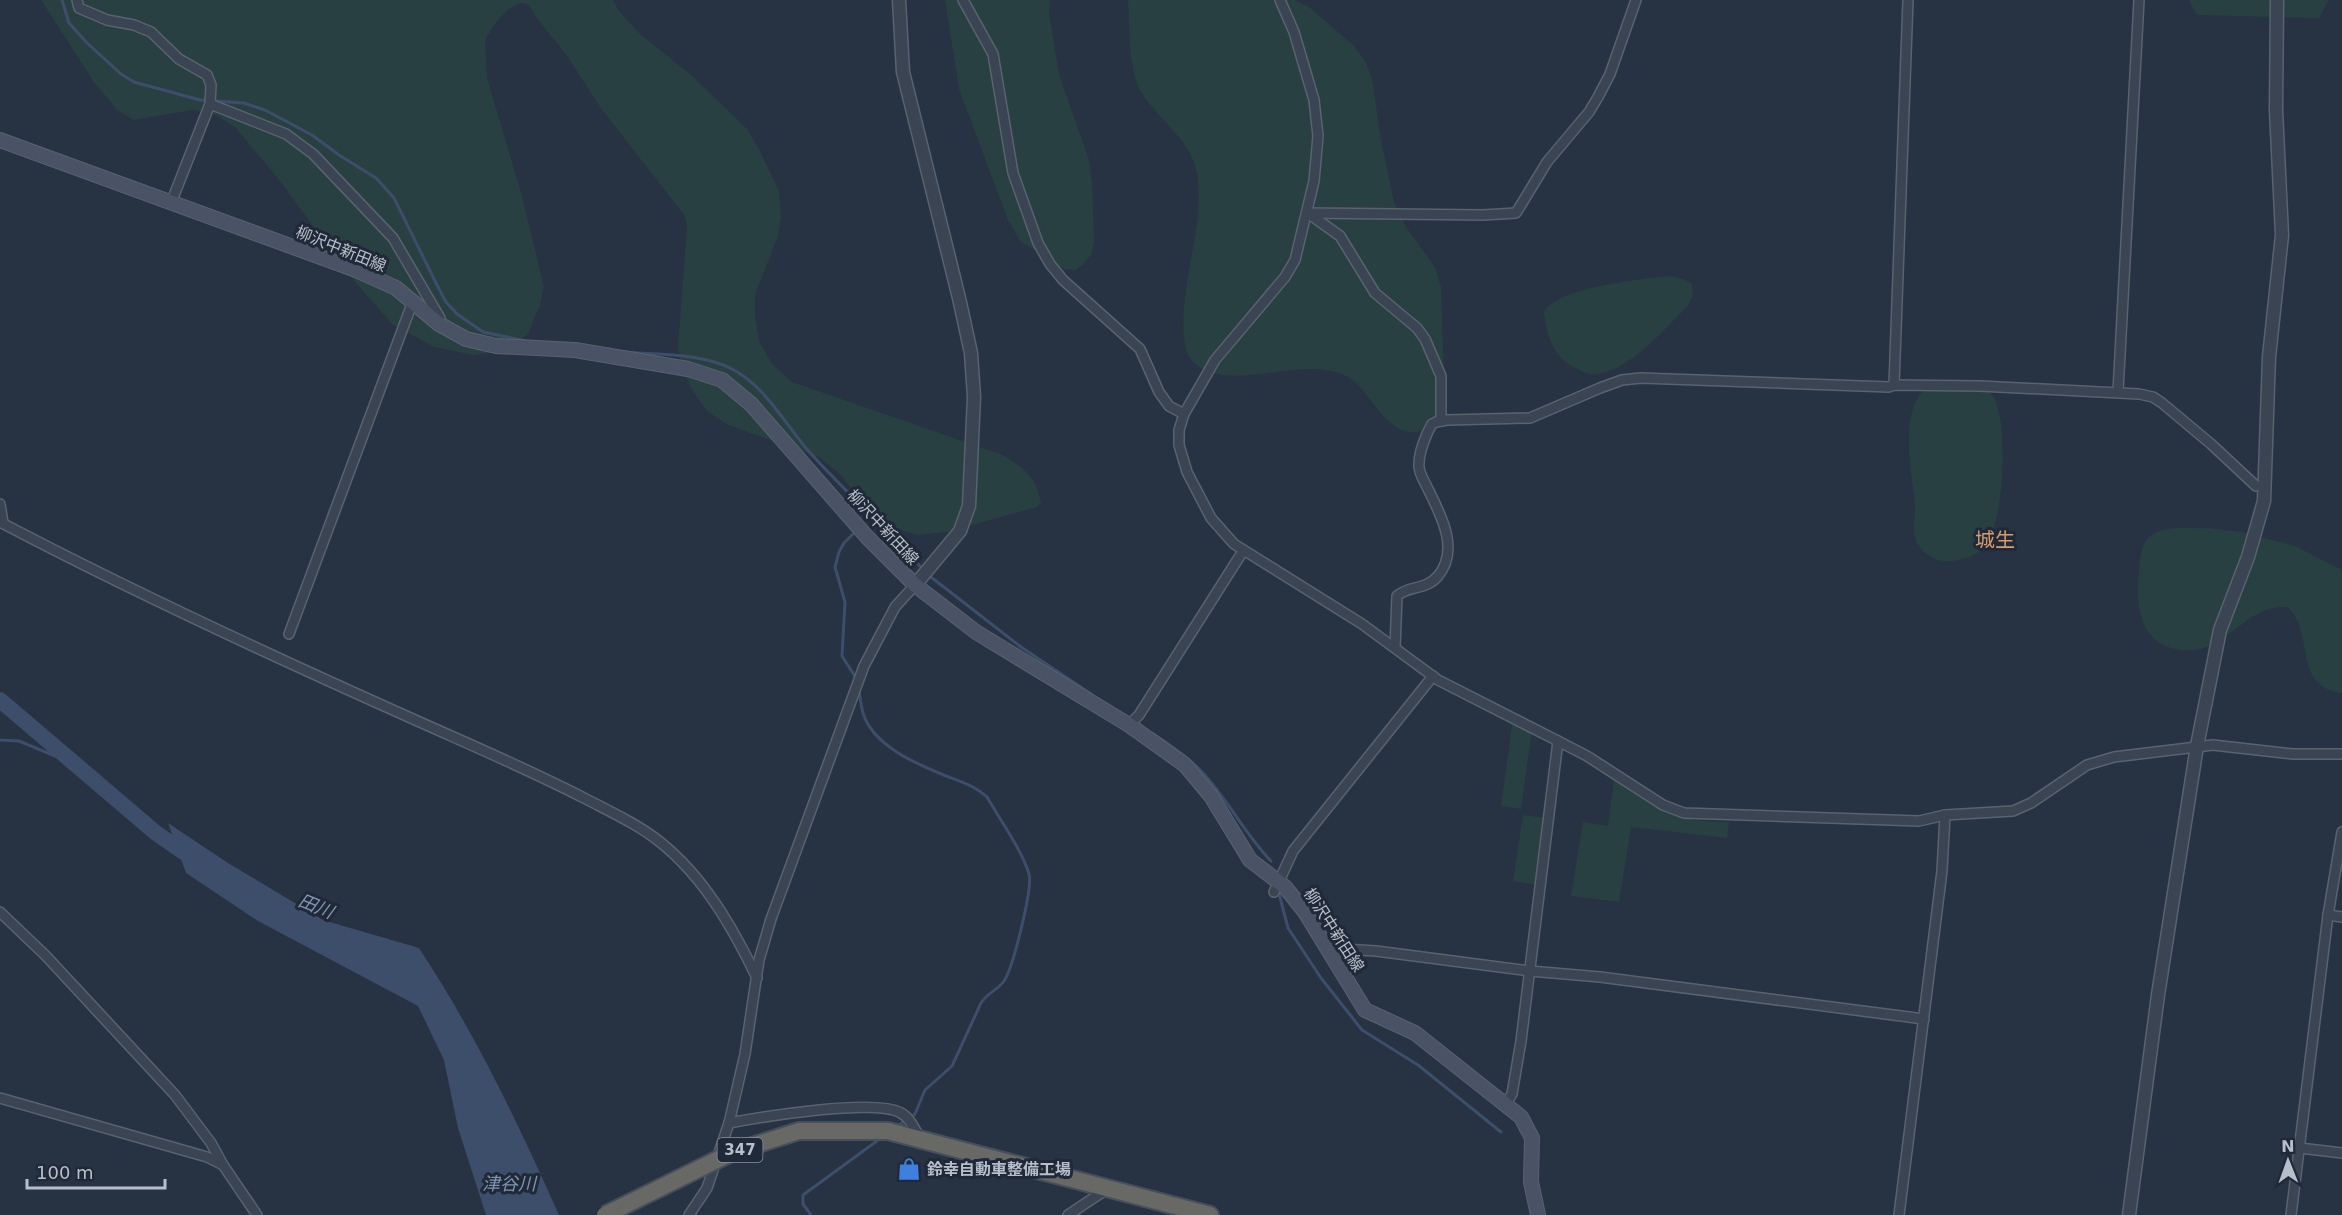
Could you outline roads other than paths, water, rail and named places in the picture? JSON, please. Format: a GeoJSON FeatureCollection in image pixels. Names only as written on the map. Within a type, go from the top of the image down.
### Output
{"type":"FeatureCollection","features":[{"type":"Feature","properties":{"kind":"highway","name":"347"},"geometry":{"type":"LineString","coordinates":[[605,1215],[733,1152],[799,1131],[916,1131],[1210,1215]]}},
{"type":"Feature","properties":{"kind":"main road","name":"柳沢中新田線"},"geometry":{"type":"LineString","coordinates":[[0,140],[356,270],[396,288],[440,324],[466,339],[496,346],[575,350],[688,369],[722,380],[751,404],[867,537],[976,632],[1129,725],[1185,765],[1211,796],[1250,860],[1305,912],[1365,1010],[1414,1033],[1521,1117],[1532,1138],[1531,1182],[1538,1215]]}},
{"type":"Feature","properties":{"kind":"street"},"geometry":{"type":"LineString","coordinates":[[77,0],[79,8],[92,15],[134,25],[151,32],[170,52],[207,75],[212,92],[210,105],[171,203]]}},
{"type":"Feature","properties":{"kind":"street"},"geometry":{"type":"LineString","coordinates":[[689,1215],[707,1188],[729,1123],[745,1054],[759,960],[771,919],[852,695],[864,666],[895,608],[960,531],[969,506],[974,397],[971,353],[903,72],[899,0]]}},
{"type":"Feature","properties":{"kind":"street"},"geometry":{"type":"LineString","coordinates":[[963,0],[993,54],[1013,173],[1038,243],[1050,264],[1063,280],[1140,349],[1169,406],[1184,414]]}},
{"type":"Feature","properties":{"kind":"street"},"geometry":{"type":"LineString","coordinates":[[1280,0],[1310,80],[1317,118],[1318,154],[1307,213],[1295,260],[1285,277],[1215,360],[1184,414],[1179,430],[1179,445],[1187,472],[1211,518],[1243,551],[1328,602],[1433,676],[1587,756],[1663,805],[1684,813],[1919,821],[1945,815],[2013,810],[2031,804],[2087,765],[2099,760],[2213,745],[2293,754],[2342,754]]}},
{"type":"Feature","properties":{"kind":"street"},"geometry":{"type":"LineString","coordinates":[[1307,213],[1483,215],[1516,213],[1547,162],[1589,112],[1598,97],[1610,74],[1636,0]]}},
{"type":"Feature","properties":{"kind":"street"},"geometry":{"type":"LineString","coordinates":[[1894,385],[1908,0]]}},
{"type":"Feature","properties":{"kind":"street"},"geometry":{"type":"LineString","coordinates":[[2118,392],[2139,0]]}},
{"type":"Feature","properties":{"kind":"street"},"geometry":{"type":"LineString","coordinates":[[2130,1215],[2158,995],[2197,746],[2220,630],[2248,557],[2264,501],[2269,357],[2282,235],[2276,110],[2277,0]]}},
{"type":"Feature","properties":{"kind":"street"},"geometry":{"type":"LineString","coordinates":[[210,105],[286,134],[313,154],[393,238],[440,318],[440,324]]}},
{"type":"Feature","properties":{"kind":"street"},"geometry":{"type":"LineString","coordinates":[[1307,213],[1340,236],[1375,293],[1417,328],[1425,339],[1441,376],[1441,421]]}},
{"type":"Feature","properties":{"kind":"street"},"geometry":{"type":"LineString","coordinates":[[289,634],[413,301]]}},
{"type":"Feature","properties":{"kind":"street"},"geometry":{"type":"LineString","coordinates":[[1395,648],[1397,596],[1401,592],[1423,588],[1431,583],[1441,572],[1446,556],[1447,538],[1444,522],[1421,474],[1419,463],[1432,424],[1441,421],[1530,418],[1623,380],[1641,378],[2118,392],[2153,397],[2211,444],[2256,486]]}},
{"type":"Feature","properties":{"kind":"street"},"geometry":{"type":"LineString","coordinates":[[0,504],[2,522],[75,561],[554,782],[635,826],[660,842],[679,859],[715,902],[757,978]]}},
{"type":"Feature","properties":{"kind":"street"},"geometry":{"type":"LineString","coordinates":[[1129,725],[1139,715],[1243,551]]}},
{"type":"Feature","properties":{"kind":"street"},"geometry":{"type":"LineString","coordinates":[[1277,887],[1293,851],[1433,676]]}},
{"type":"Feature","properties":{"kind":"street"},"geometry":{"type":"LineString","coordinates":[[1505,1105],[1512,1094],[1530,971],[1558,741]]}},
{"type":"Feature","properties":{"kind":"street"},"geometry":{"type":"LineString","coordinates":[[1899,1215],[1942,871],[1945,815]]}},
{"type":"Feature","properties":{"kind":"street"},"geometry":{"type":"LineString","coordinates":[[2291,1215],[2328,915],[2342,832]]}},
{"type":"Feature","properties":{"kind":"street"},"geometry":{"type":"LineString","coordinates":[[0,912],[46,956],[175,1095],[212,1143],[223,1165],[257,1215]]}},
{"type":"Feature","properties":{"kind":"street"},"geometry":{"type":"LineString","coordinates":[[2328,915],[2342,917]]}},
{"type":"Feature","properties":{"kind":"street"},"geometry":{"type":"LineString","coordinates":[[1327,948],[1376,951],[1530,971],[1600,977],[1924,1019]]}},
{"type":"Feature","properties":{"kind":"street"},"geometry":{"type":"LineString","coordinates":[[0,1098],[207,1157],[223,1165]]}},
{"type":"Feature","properties":{"kind":"street"},"geometry":{"type":"LineString","coordinates":[[729,1123],[848,1108],[889,1109],[901,1113],[916,1131]]}},
{"type":"Feature","properties":{"kind":"street"},"geometry":{"type":"LineString","coordinates":[[2300,1148],[2342,1153]]}},
{"type":"Feature","properties":{"kind":"street"},"geometry":{"type":"LineString","coordinates":[[1068,1215],[1109,1188]]}},
{"type":"Feature","properties":{"kind":"water","name":"津谷川"},"geometry":{"type":"Polygon","coordinates":[[[168,823],[228,863],[323,920],[419,948],[477,1045],[528,1146],[559,1215],[486,1215],[458,1128],[444,1060],[418,1006],[258,921],[186,873],[168,823]]]}},
{"type":"Feature","properties":{"kind":"waterway"},"geometry":{"type":"LineString","coordinates":[[62,0],[69,23],[121,74],[134,82],[200,100],[244,103],[265,110],[312,135],[376,178],[394,198],[446,302],[457,314],[483,332],[526,341]]}},
{"type":"Feature","properties":{"kind":"waterway"},"geometry":{"type":"LineString","coordinates":[[625,352],[678,355],[705,360],[718,363],[742,375],[762,392],[805,447],[869,514],[869,517],[923,569]]}},
{"type":"Feature","properties":{"kind":"waterway"},"geometry":{"type":"LineString","coordinates":[[856,678],[842,656],[845,602],[835,567],[844,543],[857,530]]}},
{"type":"Feature","properties":{"kind":"waterway"},"geometry":{"type":"LineString","coordinates":[[927,574],[1021,647],[1091,694]]}},
{"type":"Feature","properties":{"kind":"waterway"},"geometry":{"type":"LineString","coordinates":[[859,690],[863,713],[868,725],[886,744],[910,759],[968,785],[987,797],[1016,846],[1029,874],[1028,895],[1021,928],[1004,981],[981,1003],[952,1066],[925,1090],[915,1114],[896,1127]]}},
{"type":"Feature","properties":{"kind":"waterway","name":"田川"},"geometry":{"type":"LineString","coordinates":[[0,700],[156,833],[195,860]]}},
{"type":"Feature","properties":{"kind":"waterway"},"geometry":{"type":"LineString","coordinates":[[1152,733],[1185,756],[1203,773],[1271,861]]}},
{"type":"Feature","properties":{"kind":"waterway"},"geometry":{"type":"LineString","coordinates":[[0,740],[19,741],[79,766]]}},
{"type":"Feature","properties":{"kind":"waterway"},"geometry":{"type":"LineString","coordinates":[[1278,890],[1288,928],[1321,978],[1362,1030],[1418,1065],[1501,1132]]}},
{"type":"Feature","properties":{"kind":"waterway"},"geometry":{"type":"LineString","coordinates":[[811,1215],[803,1204],[803,1195],[881,1138]]}},
{"type":"Feature","properties":{"kind":"place","name":"鈴幸自動車整備工場"},"geometry":{"type":"Point","coordinates":[909,1169]}},
{"type":"Feature","properties":{"kind":"district","name":"城生"},"geometry":{"type":"Point","coordinates":[1995,540]}}]}
